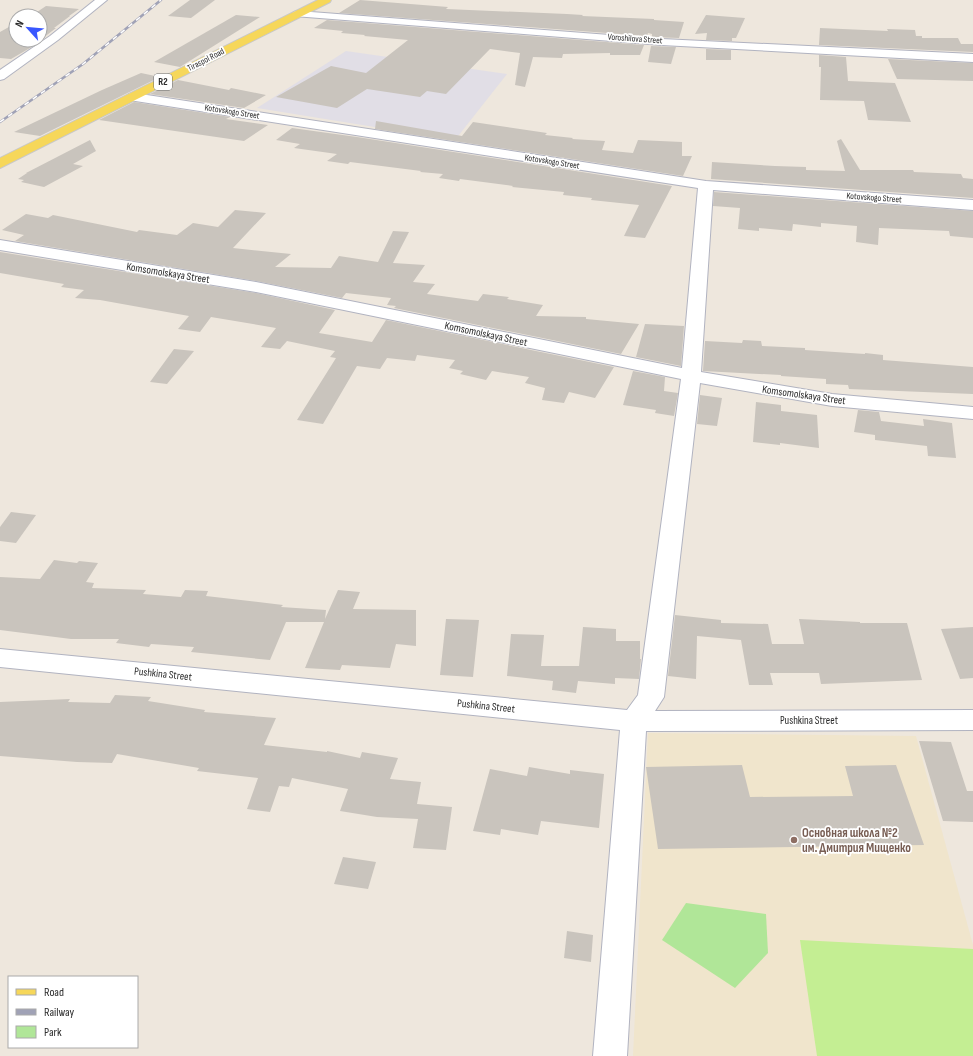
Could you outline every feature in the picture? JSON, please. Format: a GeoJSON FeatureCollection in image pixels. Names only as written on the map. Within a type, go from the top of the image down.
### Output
{"type":"FeatureCollection","features":[{"type":"Feature","properties":{"kind":"main road","name":"Tiraspol Road"},"geometry":{"type":"LineString","coordinates":[[0,164],[326,0]]}},
{"type":"Feature","properties":{"kind":"street"},"geometry":{"type":"LineString","coordinates":[[0,76],[54,38],[102,0]]}},
{"type":"Feature","properties":{"kind":"street","name":"Voroshilova Street"},"geometry":{"type":"LineString","coordinates":[[298,14],[662,42],[973,58]]}},
{"type":"Feature","properties":{"kind":"street","name":"Kotovskogo Street"},"geometry":{"type":"LineString","coordinates":[[134,97],[706,185],[973,205]]}},
{"type":"Feature","properties":{"kind":"street"},"geometry":{"type":"LineString","coordinates":[[610,1056],[634,721],[651,697],[691,376],[706,185]]}},
{"type":"Feature","properties":{"kind":"street","name":"Komsomolskaya Street"},"geometry":{"type":"LineString","coordinates":[[0,245],[256,287],[691,376],[832,400],[973,413]]}},
{"type":"Feature","properties":{"kind":"street","name":"Pushkina Street"},"geometry":{"type":"LineString","coordinates":[[0,658],[634,721],[973,720]]}},
{"type":"Feature","properties":{"kind":"shaded area"},"geometry":{"type":"Polygon","coordinates":[[[346,51],[507,74],[455,140],[257,108],[346,51]]]}},
{"type":"Feature","properties":{"kind":"shaded area","name":"Основная школа №2 им. Дмитрия Мищенко"},"geometry":{"type":"Polygon","coordinates":[[[648,733],[916,736],[973,945],[973,1056],[633,1056],[648,733]]]}},
{"type":"Feature","properties":{"kind":"green space"},"geometry":{"type":"Polygon","coordinates":[[[686,903],[766,914],[768,953],[735,988],[662,940],[686,903]]]}},
{"type":"Feature","properties":{"kind":"green space"},"geometry":{"type":"Polygon","coordinates":[[[800,940],[973,949],[973,1056],[817,1056],[800,940]]]}},
{"type":"Feature","properties":{"kind":"building"},"geometry":{"type":"Polygon","coordinates":[[[190,0],[215,0],[191,18],[168,16],[190,0]]]}},
{"type":"Feature","properties":{"kind":"building"},"geometry":{"type":"Polygon","coordinates":[[[360,0],[448,7],[446,9],[567,14],[684,22],[679,38],[652,37],[652,34],[648,33],[647,36],[339,13],[360,0]]]}},
{"type":"Feature","properties":{"kind":"building"},"geometry":{"type":"Polygon","coordinates":[[[46,6],[79,9],[48,34],[48,8],[43,8],[46,6]]]}},
{"type":"Feature","properties":{"kind":"building"},"geometry":{"type":"Polygon","coordinates":[[[236,15],[260,17],[180,67],[154,62],[236,15]]]}},
{"type":"Feature","properties":{"kind":"building"},"geometry":{"type":"Polygon","coordinates":[[[706,15],[745,18],[736,38],[732,38],[732,41],[706,40],[707,33],[695,34],[706,15]]]}},
{"type":"Feature","properties":{"kind":"building"},"geometry":{"type":"Polygon","coordinates":[[[327,20],[644,45],[640,55],[610,55],[610,53],[563,54],[562,58],[533,57],[525,87],[515,85],[520,53],[490,49],[446,94],[427,91],[420,97],[367,89],[337,108],[276,97],[331,66],[366,73],[408,40],[364,36],[365,35],[341,33],[343,31],[314,28],[327,20]]]}},
{"type":"Feature","properties":{"kind":"building"},"geometry":{"type":"Polygon","coordinates":[[[8,28],[8,48],[30,48],[11,59],[0,58],[0,32],[8,28]]]}},
{"type":"Feature","properties":{"kind":"building"},"geometry":{"type":"Polygon","coordinates":[[[820,28],[888,31],[887,29],[915,30],[916,36],[922,36],[922,38],[958,38],[961,44],[973,44],[973,52],[819,45],[820,28]]]}},
{"type":"Feature","properties":{"kind":"building"},"geometry":{"type":"Polygon","coordinates":[[[651,46],[676,47],[671,64],[648,62],[651,46]]]}},
{"type":"Feature","properties":{"kind":"building"},"geometry":{"type":"Polygon","coordinates":[[[706,49],[731,50],[731,60],[706,60],[706,49]]]}},
{"type":"Feature","properties":{"kind":"building"},"geometry":{"type":"Polygon","coordinates":[[[819,55],[846,57],[848,81],[895,83],[911,122],[868,120],[864,101],[820,100],[821,67],[819,67],[819,55]]]}},
{"type":"Feature","properties":{"kind":"building"},"geometry":{"type":"Polygon","coordinates":[[[888,59],[973,63],[973,81],[897,79],[888,59]]]}},
{"type":"Feature","properties":{"kind":"building"},"geometry":{"type":"Polygon","coordinates":[[[141,73],[160,77],[40,136],[14,132],[102,90],[141,73]]]}},
{"type":"Feature","properties":{"kind":"building"},"geometry":{"type":"Polygon","coordinates":[[[178,80],[229,90],[231,88],[266,95],[244,108],[150,94],[178,80]]]}},
{"type":"Feature","properties":{"kind":"building"},"geometry":{"type":"Polygon","coordinates":[[[134,102],[230,117],[226,119],[268,125],[244,141],[99,120],[134,102]]]}},
{"type":"Feature","properties":{"kind":"building"},"geometry":{"type":"Polygon","coordinates":[[[376,121],[462,136],[473,122],[547,133],[545,135],[573,138],[572,139],[605,141],[602,150],[633,153],[638,140],[682,142],[682,156],[692,156],[683,176],[375,129],[376,121]]]}},
{"type":"Feature","properties":{"kind":"building"},"geometry":{"type":"Polygon","coordinates":[[[292,128],[672,186],[645,238],[624,236],[639,205],[591,200],[592,198],[563,195],[564,192],[512,187],[513,186],[460,179],[459,181],[439,178],[443,174],[350,162],[348,164],[327,161],[337,154],[294,148],[300,144],[276,140],[292,128]]]}},
{"type":"Feature","properties":{"kind":"building"},"geometry":{"type":"Polygon","coordinates":[[[841,139],[860,170],[913,170],[914,172],[961,174],[963,178],[973,179],[973,198],[711,179],[712,162],[806,167],[806,170],[845,171],[837,141],[841,139]]]}},
{"type":"Feature","properties":{"kind":"building"},"geometry":{"type":"Polygon","coordinates":[[[90,140],[96,151],[73,164],[83,166],[44,187],[21,182],[24,180],[18,179],[26,173],[90,140]]]}},
{"type":"Feature","properties":{"kind":"building"},"geometry":{"type":"Polygon","coordinates":[[[714,192],[973,211],[973,238],[950,236],[949,231],[879,228],[878,245],[856,242],[857,226],[821,223],[821,227],[793,224],[792,231],[759,228],[759,231],[738,229],[740,208],[713,206],[714,192]]]}},
{"type":"Feature","properties":{"kind":"building"},"geometry":{"type":"Polygon","coordinates":[[[235,210],[266,213],[233,248],[291,254],[275,267],[331,268],[339,256],[378,262],[393,231],[409,232],[393,263],[425,265],[413,282],[435,284],[427,294],[478,301],[483,294],[509,297],[507,299],[543,305],[536,316],[586,317],[586,319],[639,324],[621,354],[394,308],[396,306],[387,305],[391,298],[346,293],[342,298],[256,281],[15,241],[24,235],[2,230],[26,214],[48,218],[53,215],[137,232],[139,230],[177,235],[193,223],[218,227],[235,210]]]}},
{"type":"Feature","properties":{"kind":"building"},"geometry":{"type":"Polygon","coordinates":[[[0,252],[256,293],[335,310],[319,333],[372,342],[386,320],[614,367],[595,398],[569,392],[564,403],[542,400],[545,388],[525,383],[529,377],[492,371],[486,380],[460,374],[463,371],[449,368],[455,360],[417,355],[415,361],[387,358],[380,369],[357,366],[323,424],[297,420],[336,358],[330,357],[335,351],[287,341],[280,349],[261,347],[276,328],[211,317],[200,332],[178,329],[189,316],[100,300],[75,298],[84,290],[61,287],[64,284],[0,273],[0,252]]]}},
{"type":"Feature","properties":{"kind":"building"},"geometry":{"type":"Polygon","coordinates":[[[645,324],[684,326],[681,366],[636,357],[645,324]]]}},
{"type":"Feature","properties":{"kind":"building"},"geometry":{"type":"Polygon","coordinates":[[[743,340],[761,341],[762,346],[865,353],[883,355],[883,360],[973,367],[973,394],[849,389],[848,385],[826,384],[826,379],[703,371],[705,341],[742,343],[743,340]]]}},
{"type":"Feature","properties":{"kind":"building"},"geometry":{"type":"Polygon","coordinates":[[[174,349],[194,351],[167,384],[150,382],[174,349]]]}},
{"type":"Feature","properties":{"kind":"building"},"geometry":{"type":"Polygon","coordinates":[[[633,371],[665,377],[664,391],[678,393],[674,416],[655,413],[656,410],[623,405],[633,371]]]}},
{"type":"Feature","properties":{"kind":"building"},"geometry":{"type":"Polygon","coordinates":[[[700,395],[722,398],[717,426],[697,424],[700,395]]]}},
{"type":"Feature","properties":{"kind":"building"},"geometry":{"type":"Polygon","coordinates":[[[756,402],[781,405],[781,411],[817,415],[819,448],[780,443],[780,445],[753,442],[756,402]]]}},
{"type":"Feature","properties":{"kind":"building"},"geometry":{"type":"Polygon","coordinates":[[[858,410],[879,412],[881,421],[924,426],[923,419],[952,423],[956,458],[928,456],[927,446],[875,440],[875,435],[854,432],[858,410]]]}},
{"type":"Feature","properties":{"kind":"building"},"geometry":{"type":"Polygon","coordinates":[[[11,512],[36,515],[16,543],[0,541],[0,527],[11,512]]]}},
{"type":"Feature","properties":{"kind":"building"},"geometry":{"type":"Polygon","coordinates":[[[54,560],[77,563],[79,561],[98,563],[86,582],[94,583],[92,588],[146,590],[143,594],[181,597],[185,590],[208,591],[206,596],[283,605],[281,607],[326,610],[325,619],[338,590],[360,592],[353,609],[416,610],[416,646],[396,644],[390,668],[342,665],[340,670],[305,668],[324,622],[286,622],[270,660],[191,652],[194,647],[151,644],[149,647],[116,643],[119,639],[71,639],[0,630],[0,577],[40,579],[54,560]]]}},
{"type":"Feature","properties":{"kind":"building"},"geometry":{"type":"Polygon","coordinates":[[[675,615],[721,620],[721,623],[768,624],[772,644],[804,644],[799,619],[860,623],[907,623],[922,680],[821,684],[819,673],[770,673],[773,685],[749,685],[741,640],[697,636],[696,679],[668,676],[675,615]]]}},
{"type":"Feature","properties":{"kind":"building"},"geometry":{"type":"Polygon","coordinates":[[[446,619],[479,620],[473,677],[440,675],[446,619]]]}},
{"type":"Feature","properties":{"kind":"building"},"geometry":{"type":"Polygon","coordinates":[[[583,627],[616,629],[616,641],[640,641],[641,659],[639,679],[615,678],[615,684],[578,681],[576,693],[552,690],[553,681],[507,676],[511,634],[544,635],[541,666],[579,666],[583,627]]]}},
{"type":"Feature","properties":{"kind":"building"},"geometry":{"type":"Polygon","coordinates":[[[973,627],[973,678],[960,679],[941,629],[973,627]]]}},
{"type":"Feature","properties":{"kind":"building"},"geometry":{"type":"Polygon","coordinates":[[[115,695],[151,697],[148,701],[205,710],[204,712],[276,718],[264,745],[327,751],[360,758],[362,752],[398,758],[390,779],[421,782],[417,804],[452,807],[446,850],[413,848],[418,819],[377,817],[340,811],[348,789],[292,778],[289,787],[279,786],[270,812],[247,809],[258,778],[197,771],[199,768],[117,754],[112,763],[0,756],[0,702],[70,699],[68,702],[110,703],[115,695]]]}},
{"type":"Feature","properties":{"kind":"building"},"geometry":{"type":"Polygon","coordinates":[[[919,741],[951,742],[967,791],[973,791],[973,822],[943,821],[919,741]]]}},
{"type":"Feature","properties":{"kind":"building"},"geometry":{"type":"Polygon","coordinates":[[[742,765],[750,797],[853,796],[845,766],[896,765],[924,845],[658,849],[646,767],[742,765]]]}},
{"type":"Feature","properties":{"kind":"building"},"geometry":{"type":"Polygon","coordinates":[[[529,767],[570,774],[570,770],[604,774],[599,828],[541,821],[538,835],[501,829],[500,835],[473,831],[490,769],[527,776],[529,767]]]}},
{"type":"Feature","properties":{"kind":"building"},"geometry":{"type":"Polygon","coordinates":[[[343,857],[376,862],[368,889],[334,884],[343,857]]]}},
{"type":"Feature","properties":{"kind":"building"},"geometry":{"type":"Polygon","coordinates":[[[567,931],[593,935],[591,962],[564,958],[567,931]]]}},
{"type":"Feature","properties":{"kind":"railway"},"geometry":{"type":"LineString","coordinates":[[0,122],[83,64],[161,0]]}},
{"type":"Feature","properties":{"kind":"place","name":"Основная школа №2 им. Дмитрия Мищенко"},"geometry":{"type":"Point","coordinates":[794,840]}}]}
